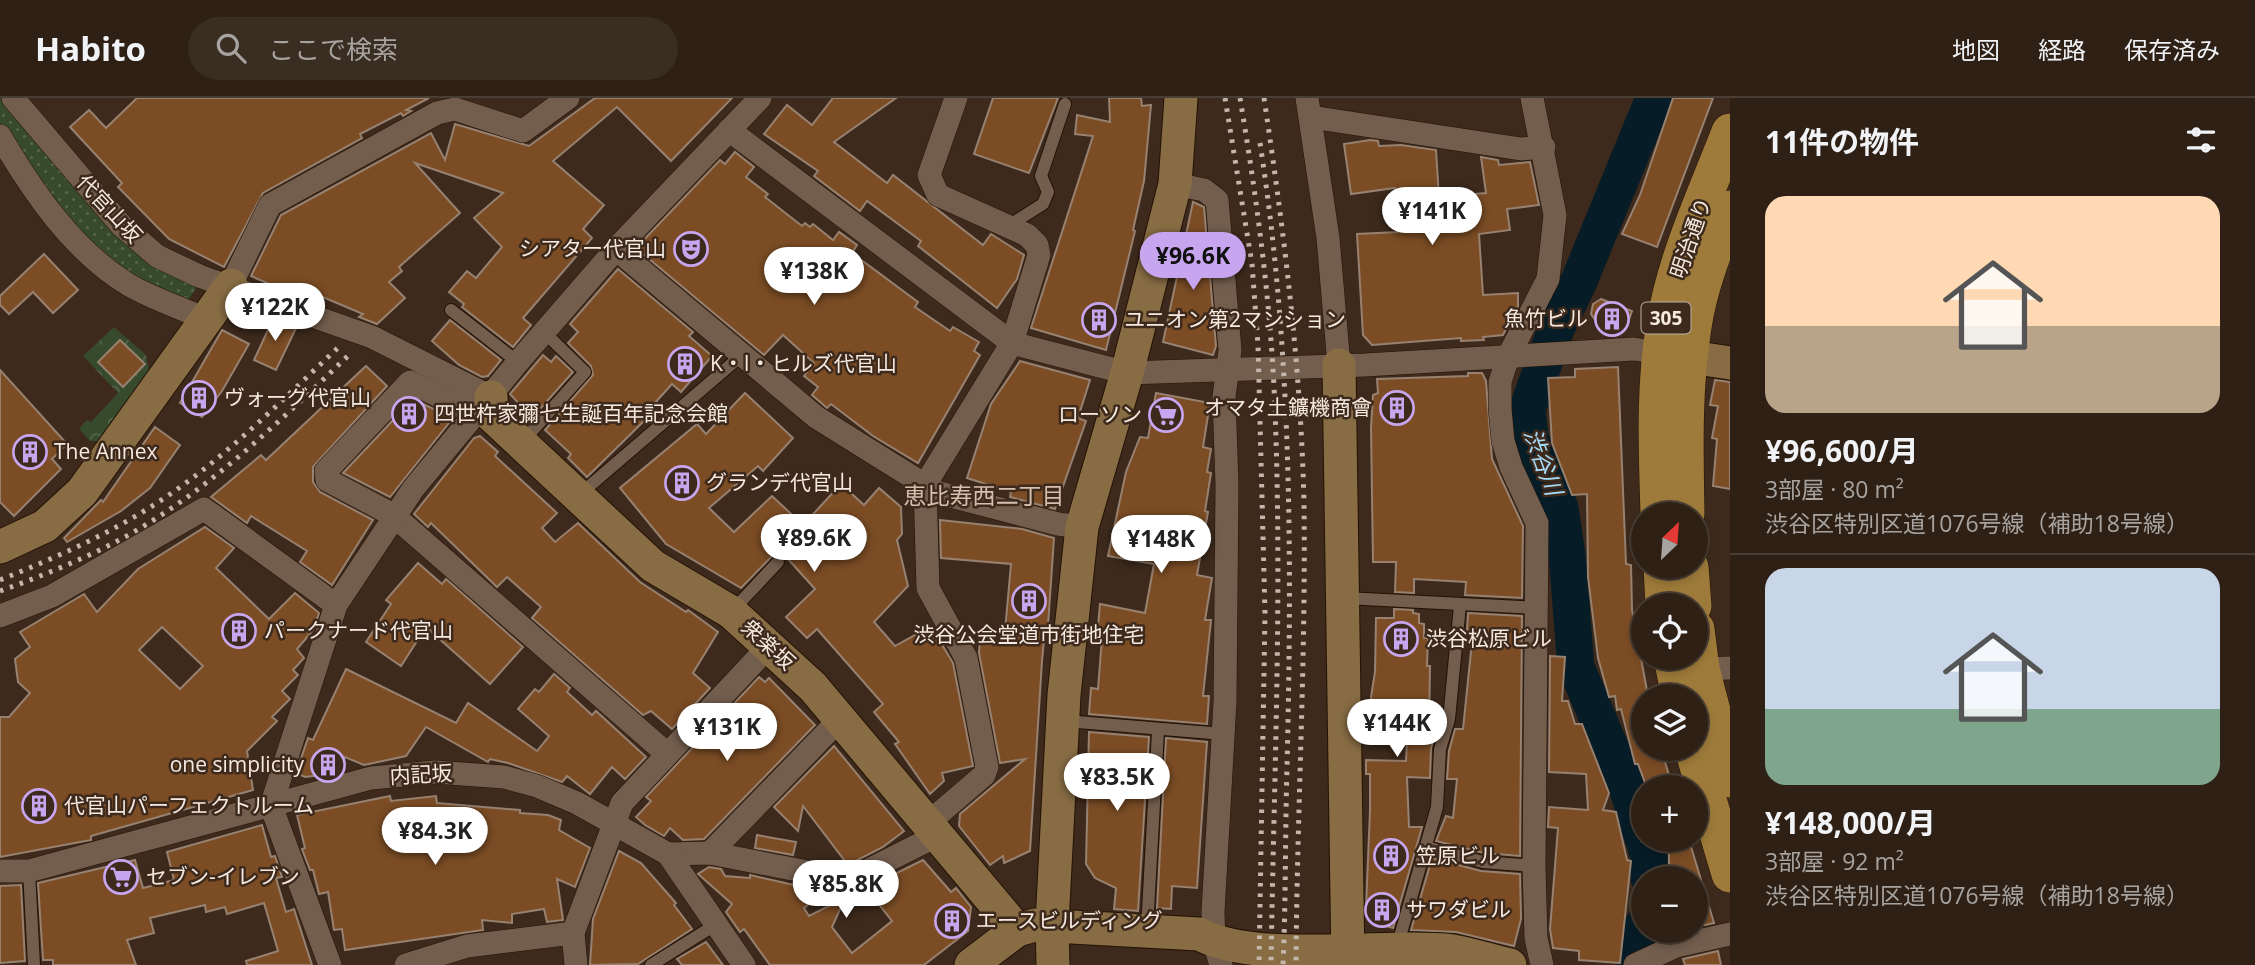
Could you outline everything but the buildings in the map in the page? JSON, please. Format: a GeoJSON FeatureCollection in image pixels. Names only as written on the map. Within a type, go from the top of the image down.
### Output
{"type":"FeatureCollection","features":[{"type":"Feature","properties":{"kind":"main road","name":"明治通り"},"geometry":{"type":"LineString","coordinates":[[1686,502],[1685,455],[1675,355],[1665,321],[1686,247],[1730,132]]}},
{"type":"Feature","properties":{"kind":"main road","name":"明治通り"},"geometry":{"type":"LineString","coordinates":[[1659,502],[1657,455],[1675,355],[1730,209]]}},
{"type":"Feature","properties":{"kind":"main road"},"geometry":{"type":"LineString","coordinates":[[1696,673],[1730,779]]}},
{"type":"Feature","properties":{"kind":"main road"},"geometry":{"type":"LineString","coordinates":[[1697,761],[1730,874]]}},
{"type":"Feature","properties":{"kind":"street","name":"代官山坂"},"geometry":{"type":"LineString","coordinates":[[13,98],[138,242],[177,268],[372,337],[484,405]]}},
{"type":"Feature","properties":{"kind":"street"},"geometry":{"type":"LineString","coordinates":[[0,547],[45,527],[82,492],[231,285],[265,211],[302,187],[437,113],[455,109],[523,131],[568,98]]}},
{"type":"Feature","properties":{"kind":"street"},"geometry":{"type":"LineString","coordinates":[[330,965],[271,806],[336,605],[393,515],[518,362],[616,249],[760,98]]}},
{"type":"Feature","properties":{"kind":"street"},"geometry":{"type":"LineString","coordinates":[[668,855],[710,853],[849,880],[933,829],[984,775],[987,767],[966,658],[928,588],[925,485],[1012,343],[1039,255],[1037,246],[1027,235],[938,195],[929,175],[956,98]]}},
{"type":"Feature","properties":{"kind":"street"},"geometry":{"type":"LineString","coordinates":[[1054,965],[1052,924],[1065,721],[1064,695],[1082,527],[1127,373],[1175,184],[1181,98]]}},
{"type":"Feature","properties":{"kind":"street"},"geometry":{"type":"LineString","coordinates":[[1532,98],[1544,147],[1555,215],[1548,279],[1514,357],[1500,382],[1503,441],[1537,523],[1534,866],[1535,938],[1542,965]]}},
{"type":"Feature","properties":{"kind":"street"},"geometry":{"type":"LineString","coordinates":[[1347,958],[1345,598],[1339,365],[1328,238],[1309,108],[1521,149],[1544,147]]}},
{"type":"Feature","properties":{"kind":"street"},"geometry":{"type":"LineString","coordinates":[[729,130],[1012,343],[1127,373],[1227,371],[1634,349],[1730,363]]}},
{"type":"Feature","properties":{"kind":"street"},"geometry":{"type":"LineString","coordinates":[[0,136],[27,181],[62,226],[113,274],[142,292],[207,320]]}},
{"type":"Feature","properties":{"kind":"street"},"geometry":{"type":"LineString","coordinates":[[1175,184],[1204,190],[1217,200],[1230,350],[1224,397],[1227,485],[1224,734],[1217,953]]}},
{"type":"Feature","properties":{"kind":"street"},"geometry":{"type":"LineString","coordinates":[[616,249],[816,417],[925,485],[939,493],[1058,524],[1082,527]]}},
{"type":"Feature","properties":{"kind":"street"},"geometry":{"type":"LineString","coordinates":[[484,405],[411,382],[326,471],[327,480],[393,515],[666,753]]}},
{"type":"Feature","properties":{"kind":"street","name":"衆楽坂"},"geometry":{"type":"LineString","coordinates":[[484,405],[576,498],[653,566],[731,612],[769,646],[842,718],[1017,930]]}},
{"type":"Feature","properties":{"kind":"street"},"geometry":{"type":"LineString","coordinates":[[0,616],[52,596],[204,509],[336,605]]}},
{"type":"Feature","properties":{"kind":"street"},"geometry":{"type":"LineString","coordinates":[[576,965],[573,933],[622,803],[769,646]]}},
{"type":"Feature","properties":{"kind":"street"},"geometry":{"type":"LineString","coordinates":[[710,853],[842,718]]}},
{"type":"Feature","properties":{"kind":"street","name":"内記坂"},"geometry":{"type":"LineString","coordinates":[[0,871],[29,871],[371,779],[435,772],[504,777],[537,786],[615,824],[668,855]]}},
{"type":"Feature","properties":{"kind":"street"},"geometry":{"type":"LineString","coordinates":[[668,855],[744,965]]}},
{"type":"Feature","properties":{"kind":"street"},"geometry":{"type":"LineString","coordinates":[[971,965],[1017,930],[1052,924],[1199,933],[1217,953]]}},
{"type":"Feature","properties":{"kind":"street"},"geometry":{"type":"LineString","coordinates":[[406,965],[467,946],[573,933]]}},
{"type":"Feature","properties":{"kind":"street"},"geometry":{"type":"LineString","coordinates":[[1645,960],[1676,946],[1730,934]]}},
{"type":"Feature","properties":{"kind":"street"},"geometry":{"type":"LineString","coordinates":[[1217,953],[1249,949],[1347,958],[1402,951],[1453,951],[1510,965]]}},
{"type":"Feature","properties":{"kind":"lane"},"geometry":{"type":"LineString","coordinates":[[1008,226],[1043,204],[1048,192],[1041,176],[1065,103]]}},
{"type":"Feature","properties":{"kind":"lane"},"geometry":{"type":"LineString","coordinates":[[451,310],[518,362]]}},
{"type":"Feature","properties":{"kind":"lane"},"geometry":{"type":"LineString","coordinates":[[521,444],[585,372],[544,332]]}},
{"type":"Feature","properties":{"kind":"lane"},"geometry":{"type":"LineString","coordinates":[[576,498],[742,355]]}},
{"type":"Feature","properties":{"kind":"lane"},"geometry":{"type":"LineString","coordinates":[[731,612],[778,562]]}},
{"type":"Feature","properties":{"kind":"lane"},"geometry":{"type":"LineString","coordinates":[[1345,598],[1538,608]]}},
{"type":"Feature","properties":{"kind":"lane"},"geometry":{"type":"LineString","coordinates":[[1402,951],[1401,933],[1437,807],[1440,749],[1449,719],[1461,605]]}},
{"type":"Feature","properties":{"kind":"lane"},"geometry":{"type":"LineString","coordinates":[[1065,721],[1158,731],[1224,734]]}},
{"type":"Feature","properties":{"kind":"lane"},"geometry":{"type":"LineString","coordinates":[[1147,929],[1158,731]]}},
{"type":"Feature","properties":{"kind":"lane"},"geometry":{"type":"LineString","coordinates":[[1426,847],[1483,862],[1534,866]]}},
{"type":"Feature","properties":{"kind":"lane"},"geometry":{"type":"LineString","coordinates":[[29,871],[34,965]]}},
{"type":"Feature","properties":{"kind":"lane"},"geometry":{"type":"LineString","coordinates":[[651,965],[715,925]]}},
{"type":"Feature","properties":{"kind":"green space"},"geometry":{"type":"Polygon","coordinates":[[[0,98],[198,285],[187,302],[118,269],[82,235],[13,146],[0,122],[0,98]]]}},
{"type":"Feature","properties":{"kind":"green space"},"geometry":{"type":"Polygon","coordinates":[[[114,327],[146,355],[149,370],[97,441],[90,441],[79,429],[87,420],[91,422],[118,393],[83,356],[114,327]]]}},
{"type":"Feature","properties":{"kind":"waterway","name":"渋谷川"},"geometry":{"type":"LineString","coordinates":[[1631,800],[1576,667],[1567,555],[1560,508],[1530,438],[1527,410],[1556,329],[1579,281],[1654,98]]}},
{"type":"Feature","properties":{"kind":"waterway","name":"渋谷川"},"geometry":{"type":"LineString","coordinates":[[1647,852],[1649,866]]}},
{"type":"Feature","properties":{"kind":"waterway","name":"渋谷川"},"geometry":{"type":"LineString","coordinates":[[1635,965],[1639,943]]}},
{"type":"Feature","properties":{"kind":"railway"},"geometry":{"type":"LineString","coordinates":[[1225,98],[1252,264],[1258,345],[1265,613],[1259,965]]}},
{"type":"Feature","properties":{"kind":"railway"},"geometry":{"type":"LineString","coordinates":[[1240,98],[1269,314],[1277,459],[1278,604],[1271,965]]}},
{"type":"Feature","properties":{"kind":"railway"},"geometry":{"type":"LineString","coordinates":[[1264,98],[1290,300],[1304,504],[1296,965]]}},
{"type":"Feature","properties":{"kind":"railway"},"geometry":{"type":"LineString","coordinates":[[1260,143],[1278,299],[1287,455],[1289,611],[1283,965]]}},
{"type":"Feature","properties":{"kind":"railway"},"geometry":{"type":"LineString","coordinates":[[0,580],[84,544],[163,499],[234,445],[342,344]]}},
{"type":"Feature","properties":{"kind":"railway"},"geometry":{"type":"LineString","coordinates":[[0,591],[108,546],[185,499],[244,452],[352,352]]}},
{"type":"Feature","properties":{"kind":"place","name":"シアター代官山"},"geometry":{"type":"Point","coordinates":[691,249]}},
{"type":"Feature","properties":{"kind":"place","name":"魚竹ビル"},"geometry":{"type":"Point","coordinates":[1612,319]}},
{"type":"Feature","properties":{"kind":"place","name":"ユニオン第2マンション"},"geometry":{"type":"Point","coordinates":[1099,320]}},
{"type":"Feature","properties":{"kind":"place","name":"K・I・ヒルズ代官山"},"geometry":{"type":"Point","coordinates":[685,364]}},
{"type":"Feature","properties":{"kind":"place","name":"ヴォーグ代官山"},"geometry":{"type":"Point","coordinates":[199,398]}},
{"type":"Feature","properties":{"kind":"place","name":"オマタ土鑛機商會"},"geometry":{"type":"Point","coordinates":[1397,408]}},
{"type":"Feature","properties":{"kind":"place","name":"四世杵家彌七生誕百年記念会館"},"geometry":{"type":"Point","coordinates":[409,414]}},
{"type":"Feature","properties":{"kind":"place","name":"ローソン"},"geometry":{"type":"Point","coordinates":[1166,415]}},
{"type":"Feature","properties":{"kind":"place","name":"The Annex"},"geometry":{"type":"Point","coordinates":[30,452]}},
{"type":"Feature","properties":{"kind":"place","name":"グランデ代官山"},"geometry":{"type":"Point","coordinates":[682,483]}},
{"type":"Feature","properties":{"kind":"place","name":"渋谷公会堂道市街地住宅"},"geometry":{"type":"Point","coordinates":[1029,601]}},
{"type":"Feature","properties":{"kind":"place","name":"パークナード代官山"},"geometry":{"type":"Point","coordinates":[239,631]}},
{"type":"Feature","properties":{"kind":"place","name":"渋谷松原ビル"},"geometry":{"type":"Point","coordinates":[1401,639]}},
{"type":"Feature","properties":{"kind":"place","name":"one simplicity"},"geometry":{"type":"Point","coordinates":[328,765]}},
{"type":"Feature","properties":{"kind":"place","name":"代官山パーフェクトルーム"},"geometry":{"type":"Point","coordinates":[39,806]}},
{"type":"Feature","properties":{"kind":"place","name":"笠原ビル"},"geometry":{"type":"Point","coordinates":[1391,856]}},
{"type":"Feature","properties":{"kind":"place","name":"セブン-イレブン"},"geometry":{"type":"Point","coordinates":[121,877]}},
{"type":"Feature","properties":{"kind":"place","name":"サワダビル"},"geometry":{"type":"Point","coordinates":[1382,910]}},
{"type":"Feature","properties":{"kind":"place","name":"エースビルディング"},"geometry":{"type":"Point","coordinates":[952,921]}},
{"type":"Feature","properties":{"kind":"district","name":"恵比寿西二丁目"},"geometry":{"type":"Point","coordinates":[984,496]}}]}
